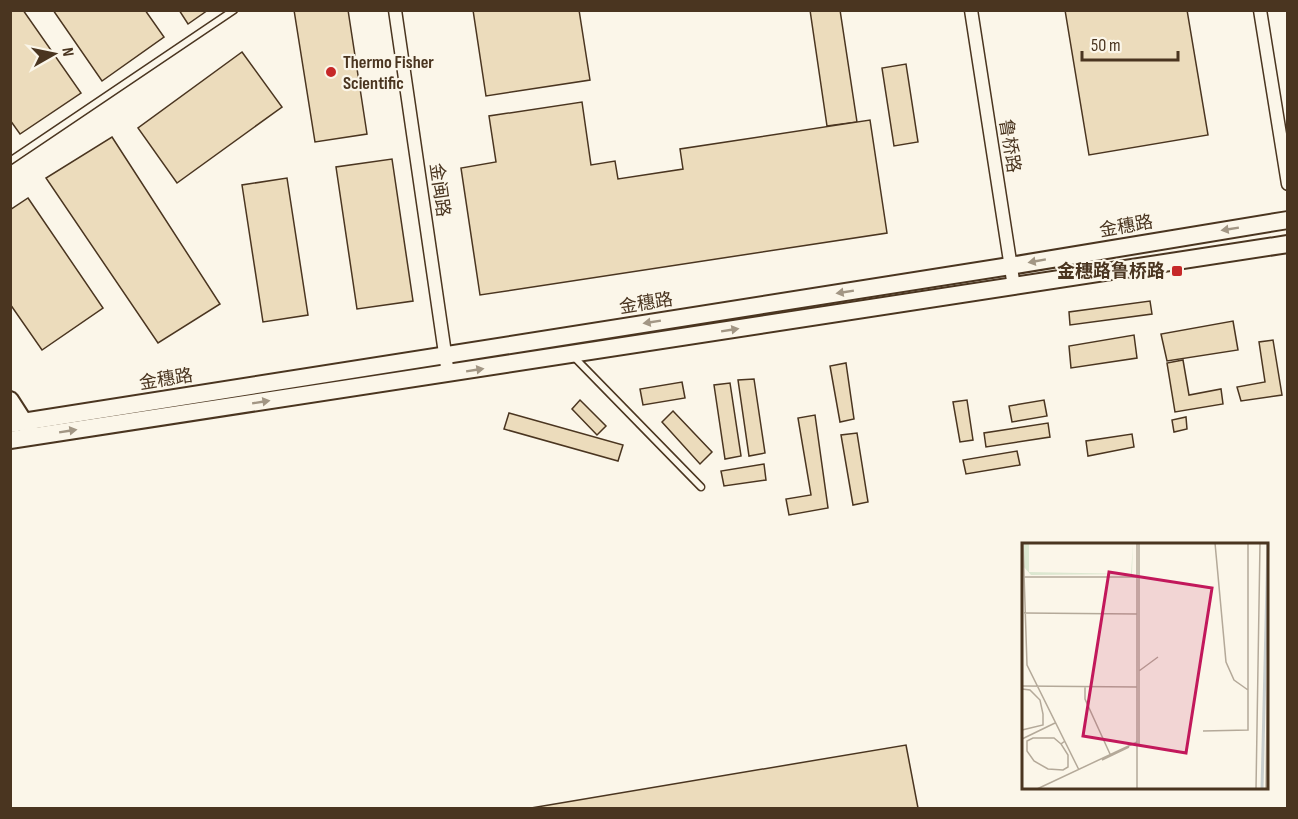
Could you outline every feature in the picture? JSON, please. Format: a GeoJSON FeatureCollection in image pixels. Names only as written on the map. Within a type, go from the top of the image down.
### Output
{"type":"FeatureCollection","features":[{"type":"Feature","properties":{"kind":"street","name":"金闽路"},"geometry":{"type":"LineString","coordinates":[[395,10],[448,374]]}},
{"type":"Feature","properties":{"kind":"street","name":"鲁桥路"},"geometry":{"type":"LineString","coordinates":[[971,10],[1014,287]]}},
{"type":"Feature","properties":{"kind":"street"},"geometry":{"type":"LineString","coordinates":[[1260,10],[1287,184]]}},
{"type":"Feature","properties":{"kind":"street","name":"金穗路"},"geometry":{"type":"LineString","coordinates":[[18,431],[445,354],[1010,266],[1287,220]]}},
{"type":"Feature","properties":{"kind":"street","name":"金穗路"},"geometry":{"type":"LineString","coordinates":[[18,431],[448,374],[1287,244]]}},
{"type":"Feature","properties":{"kind":"street"},"geometry":{"type":"LineString","coordinates":[[10,400],[18,431]]}},
{"type":"Feature","properties":{"kind":"lane"},"geometry":{"type":"LineString","coordinates":[[10,161],[234,10]]}},
{"type":"Feature","properties":{"kind":"lane"},"geometry":{"type":"LineString","coordinates":[[572,354],[701,487]]}},
{"type":"Feature","properties":{"kind":"building"},"geometry":{"type":"Polygon","coordinates":[[[10,10],[23,10],[81,93],[20,134],[10,120],[10,10]]]}},
{"type":"Feature","properties":{"kind":"building"},"geometry":{"type":"Polygon","coordinates":[[[53,10],[145,10],[164,37],[102,81],[53,10]]]}},
{"type":"Feature","properties":{"kind":"building"},"geometry":{"type":"Polygon","coordinates":[[[179,10],[208,10],[188,24],[179,10]]]}},
{"type":"Feature","properties":{"kind":"building","name":"Thermo Fisher Scientific"},"geometry":{"type":"Polygon","coordinates":[[[294,10],[348,10],[367,134],[315,142],[294,10]]]}},
{"type":"Feature","properties":{"kind":"building"},"geometry":{"type":"Polygon","coordinates":[[[473,10],[579,10],[590,80],[486,96],[473,10]]]}},
{"type":"Feature","properties":{"kind":"building"},"geometry":{"type":"Polygon","coordinates":[[[810,10],[840,10],[857,122],[827,126],[810,10]]]}},
{"type":"Feature","properties":{"kind":"building"},"geometry":{"type":"Polygon","coordinates":[[[1065,10],[1187,10],[1208,135],[1089,155],[1065,10]]]}},
{"type":"Feature","properties":{"kind":"building"},"geometry":{"type":"Polygon","coordinates":[[[242,52],[282,107],[177,183],[138,128],[242,52]]]}},
{"type":"Feature","properties":{"kind":"building"},"geometry":{"type":"Polygon","coordinates":[[[906,64],[918,142],[894,146],[882,68],[906,64]]]}},
{"type":"Feature","properties":{"kind":"building"},"geometry":{"type":"Polygon","coordinates":[[[582,102],[591,165],[615,161],[618,179],[683,169],[680,149],[870,120],[887,233],[480,295],[461,168],[496,162],[489,116],[582,102]]]}},
{"type":"Feature","properties":{"kind":"building"},"geometry":{"type":"Polygon","coordinates":[[[112,137],[220,304],[158,343],[46,178],[112,137]]]}},
{"type":"Feature","properties":{"kind":"building"},"geometry":{"type":"Polygon","coordinates":[[[392,159],[413,301],[357,309],[336,167],[392,159]]]}},
{"type":"Feature","properties":{"kind":"building"},"geometry":{"type":"Polygon","coordinates":[[[287,178],[308,315],[263,322],[242,185],[287,178]]]}},
{"type":"Feature","properties":{"kind":"building"},"geometry":{"type":"Polygon","coordinates":[[[28,198],[103,308],[42,350],[10,304],[10,210],[28,198]]]}},
{"type":"Feature","properties":{"kind":"building"},"geometry":{"type":"Polygon","coordinates":[[[1150,301],[1152,314],[1070,325],[1069,312],[1150,301]]]}},
{"type":"Feature","properties":{"kind":"building"},"geometry":{"type":"Polygon","coordinates":[[[1233,321],[1238,350],[1167,361],[1161,334],[1233,321]]]}},
{"type":"Feature","properties":{"kind":"building"},"geometry":{"type":"Polygon","coordinates":[[[1134,335],[1137,358],[1071,368],[1069,346],[1134,335]]]}},
{"type":"Feature","properties":{"kind":"building"},"geometry":{"type":"Polygon","coordinates":[[[1273,340],[1282,395],[1241,401],[1237,387],[1265,382],[1259,342],[1273,340]]]}},
{"type":"Feature","properties":{"kind":"building"},"geometry":{"type":"Polygon","coordinates":[[[1183,360],[1189,395],[1221,389],[1223,404],[1175,412],[1167,363],[1183,360]]]}},
{"type":"Feature","properties":{"kind":"building"},"geometry":{"type":"Polygon","coordinates":[[[846,363],[854,419],[840,422],[830,366],[846,363]]]}},
{"type":"Feature","properties":{"kind":"building"},"geometry":{"type":"Polygon","coordinates":[[[754,379],[765,453],[749,456],[738,380],[754,379]]]}},
{"type":"Feature","properties":{"kind":"building"},"geometry":{"type":"Polygon","coordinates":[[[682,382],[685,398],[643,405],[640,389],[682,382]]]}},
{"type":"Feature","properties":{"kind":"building"},"geometry":{"type":"Polygon","coordinates":[[[730,383],[741,456],[725,459],[714,385],[730,383]]]}},
{"type":"Feature","properties":{"kind":"building"},"geometry":{"type":"Polygon","coordinates":[[[580,400],[606,426],[597,435],[572,409],[580,400]]]}},
{"type":"Feature","properties":{"kind":"building"},"geometry":{"type":"Polygon","coordinates":[[[967,400],[973,440],[960,442],[953,402],[967,400]]]}},
{"type":"Feature","properties":{"kind":"building"},"geometry":{"type":"Polygon","coordinates":[[[1044,400],[1047,416],[1012,422],[1009,406],[1044,400]]]}},
{"type":"Feature","properties":{"kind":"building"},"geometry":{"type":"Polygon","coordinates":[[[673,411],[712,452],[700,464],[662,422],[673,411]]]}},
{"type":"Feature","properties":{"kind":"building"},"geometry":{"type":"Polygon","coordinates":[[[509,413],[623,445],[618,461],[504,429],[509,413]]]}},
{"type":"Feature","properties":{"kind":"building"},"geometry":{"type":"Polygon","coordinates":[[[815,415],[828,508],[789,515],[786,499],[811,495],[798,418],[815,415]]]}},
{"type":"Feature","properties":{"kind":"building"},"geometry":{"type":"Polygon","coordinates":[[[1186,417],[1187,429],[1174,432],[1172,420],[1186,417]]]}},
{"type":"Feature","properties":{"kind":"building"},"geometry":{"type":"Polygon","coordinates":[[[1048,423],[1050,437],[986,447],[984,433],[1048,423]]]}},
{"type":"Feature","properties":{"kind":"building"},"geometry":{"type":"Polygon","coordinates":[[[857,433],[868,502],[853,505],[841,435],[857,433]]]}},
{"type":"Feature","properties":{"kind":"building"},"geometry":{"type":"Polygon","coordinates":[[[1132,434],[1134,447],[1088,456],[1086,441],[1132,434]]]}},
{"type":"Feature","properties":{"kind":"building"},"geometry":{"type":"Polygon","coordinates":[[[1017,451],[1020,465],[966,474],[963,460],[1017,451]]]}},
{"type":"Feature","properties":{"kind":"building"},"geometry":{"type":"Polygon","coordinates":[[[764,464],[766,480],[724,486],[721,471],[764,464]]]}},
{"type":"Feature","properties":{"kind":"building"},"geometry":{"type":"Polygon","coordinates":[[[906,745],[918,808],[531,808],[906,745]]]}},
{"type":"Feature","properties":{"kind":"place","name":"Thermo Fisher Scientific"},"geometry":{"type":"Point","coordinates":[331,72]}},
{"type":"Feature","properties":{"kind":"place","name":"金穗路鲁桥路"},"geometry":{"type":"Point","coordinates":[1177,271]}}]}
